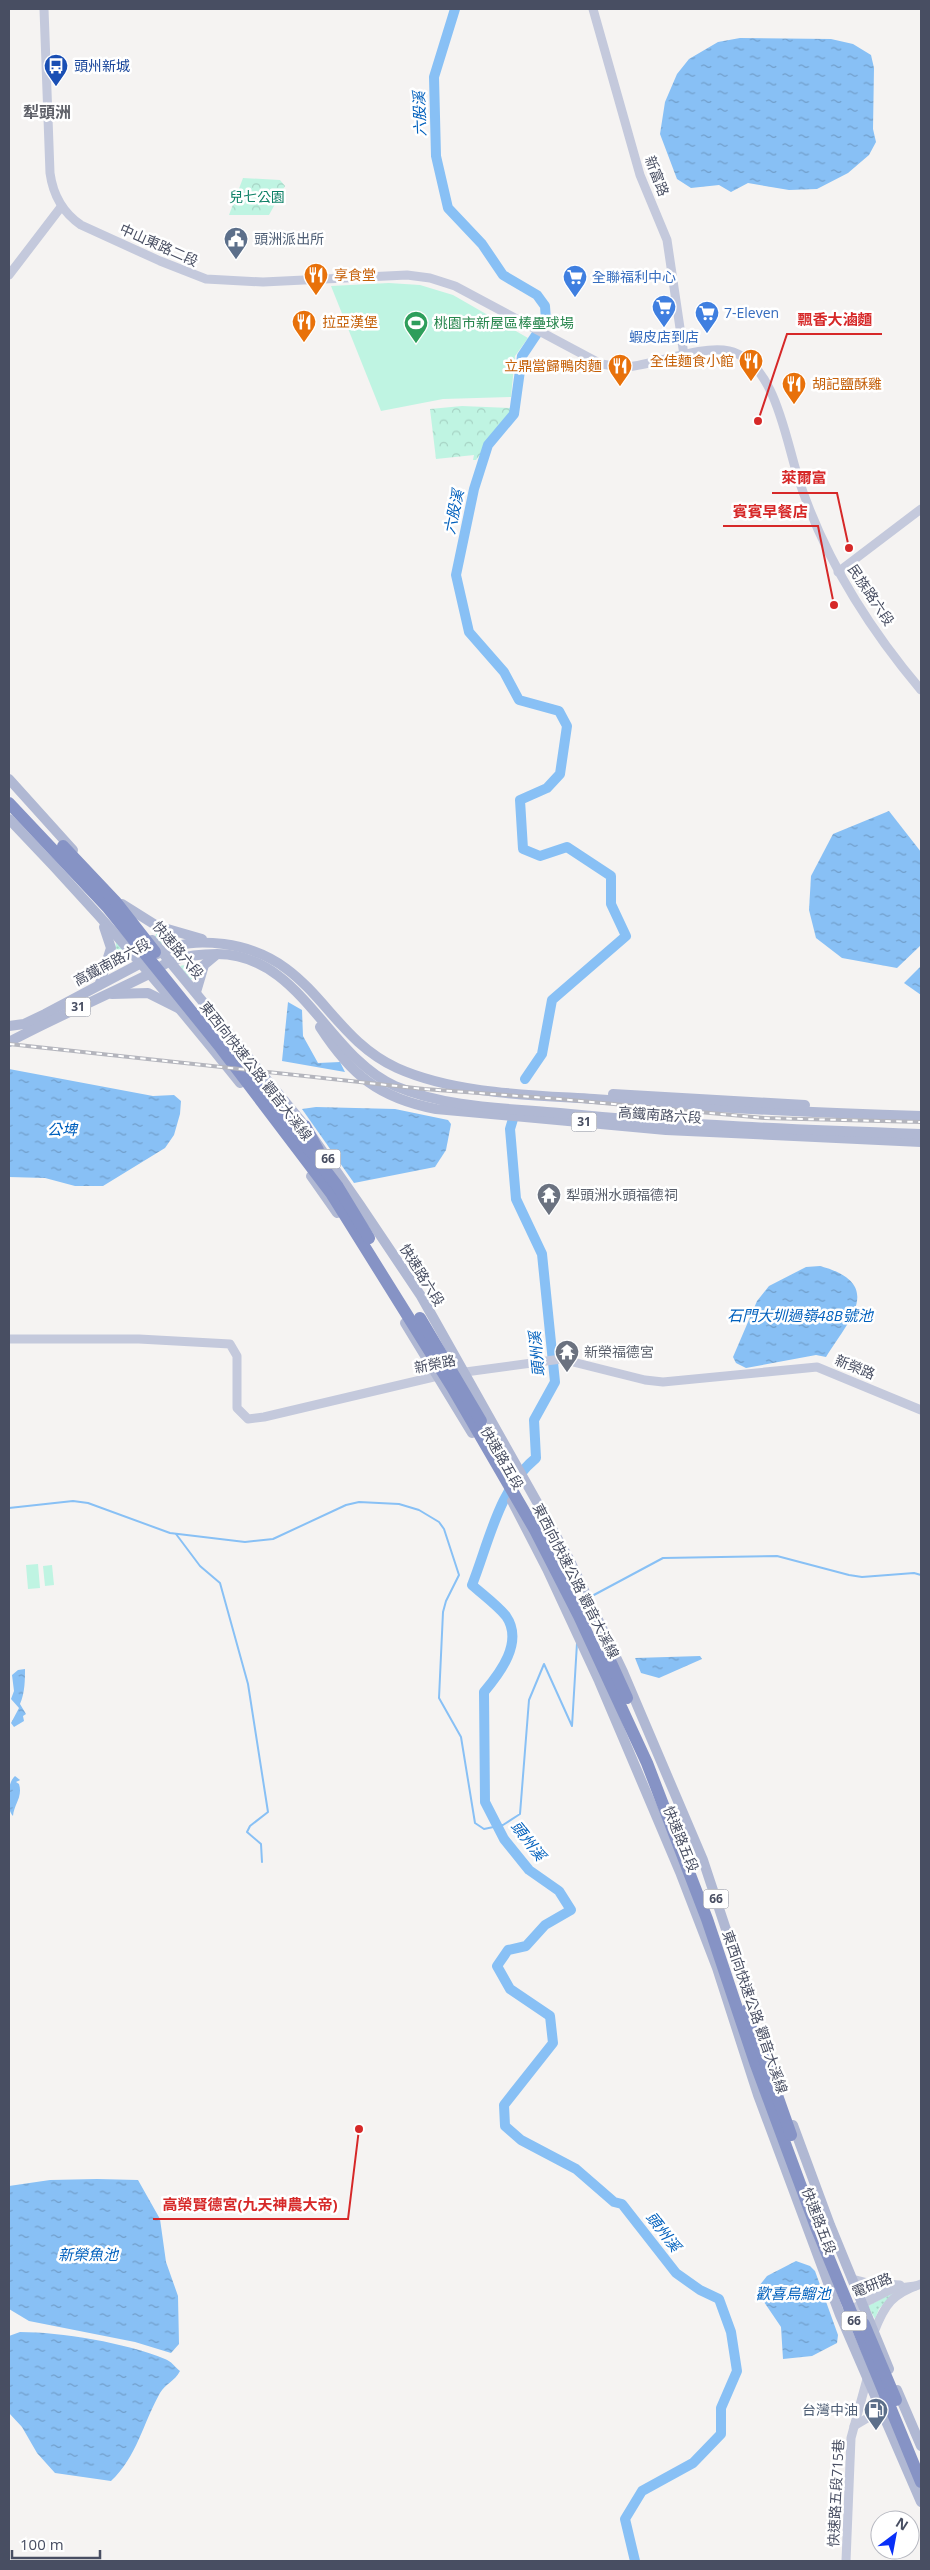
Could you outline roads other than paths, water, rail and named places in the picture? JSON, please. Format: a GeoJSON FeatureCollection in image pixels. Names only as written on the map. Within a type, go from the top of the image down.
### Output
{"type":"FeatureCollection","features":[{"type":"Feature","properties":{"kind":"highway","name":"東西向快速公路 觀音大溪線"},"geometry":{"type":"LineString","coordinates":[[9,791],[114,901],[334,1190],[461,1384],[586,1611],[617,1675],[696,1863],[799,2159],[921,2462]]}},
{"type":"Feature","properties":{"kind":"highway","name":"東西向快速公路 觀音大溪線"},"geometry":{"type":"LineString","coordinates":[[9,802],[108,908],[224,1045]]}},
{"type":"Feature","properties":{"kind":"highway"},"geometry":{"type":"LineString","coordinates":[[305,1126],[334,1190]]}},
{"type":"Feature","properties":{"kind":"highway"},"geometry":{"type":"LineString","coordinates":[[284,1138],[334,1190]]}},
{"type":"Feature","properties":{"kind":"highway","name":"東西向快速公路 觀音大溪線"},"geometry":{"type":"LineString","coordinates":[[371,1249],[535,1530],[583,1624],[647,1763],[704,1910],[756,2064],[810,2211],[921,2482]]}},
{"type":"Feature","properties":{"kind":"main road","name":"快速路六段"},"geometry":{"type":"LineString","coordinates":[[9,780],[171,961],[305,1126],[421,1296],[462,1372]]}},
{"type":"Feature","properties":{"kind":"main road","name":"66"},"geometry":{"type":"LineString","coordinates":[[9,819],[97,913],[140,964],[183,1010],[284,1138],[380,1278],[436,1376]]}},
{"type":"Feature","properties":{"kind":"main road","name":"31"},"geometry":{"type":"LineString","coordinates":[[118,901],[130,911],[157,926],[235,946]]}},
{"type":"Feature","properties":{"kind":"main road"},"geometry":{"type":"LineString","coordinates":[[97,913],[110,938],[111,948],[100,983]]}},
{"type":"Feature","properties":{"kind":"main road","name":"高鐵南路六段"},"geometry":{"type":"LineString","coordinates":[[9,1026],[24,1024],[46,1014],[162,951],[200,941],[235,946],[258,952],[290,971],[361,1045],[378,1058],[417,1076],[438,1082],[485,1089],[493,1092],[651,1103],[694,1103]]}},
{"type":"Feature","properties":{"kind":"main road"},"geometry":{"type":"LineString","coordinates":[[196,992],[204,965],[217,954]]}},
{"type":"Feature","properties":{"kind":"main road","name":"高鐵南路六段"},"geometry":{"type":"LineString","coordinates":[[9,1042],[92,1000],[149,974],[171,961],[217,954],[233,956],[253,963],[284,980],[345,1049],[362,1065],[380,1078],[418,1095],[448,1102],[653,1122],[670,1127],[724,1126],[921,1134]]}},
{"type":"Feature","properties":{"kind":"main road"},"geometry":{"type":"LineString","coordinates":[[92,1000],[118,992],[148,993],[183,1010]]}},
{"type":"Feature","properties":{"kind":"main road","name":"高鐵南路六段"},"geometry":{"type":"LineString","coordinates":[[297,993],[342,1060],[380,1091],[397,1099],[436,1109],[670,1127],[921,1142]]}},
{"type":"Feature","properties":{"kind":"main road","name":"高鐵南路六段"},"geometry":{"type":"LineString","coordinates":[[485,1089],[492,1087],[527,1088],[694,1103],[921,1116]]}},
{"type":"Feature","properties":{"kind":"main road"},"geometry":{"type":"LineString","coordinates":[[651,1103],[655,1110],[653,1122]]}},
{"type":"Feature","properties":{"kind":"main road"},"geometry":{"type":"LineString","coordinates":[[670,1127],[694,1103]]}},
{"type":"Feature","properties":{"kind":"main road"},"geometry":{"type":"LineString","coordinates":[[715,1104],[724,1126]]}},
{"type":"Feature","properties":{"kind":"main road","name":"高鐵南路六段"},"geometry":{"type":"LineString","coordinates":[[715,1104],[921,1109]]}},
{"type":"Feature","properties":{"kind":"main road","name":"快速路五段"},"geometry":{"type":"LineString","coordinates":[[462,1372],[569,1559],[623,1672],[703,1860],[769,2060],[861,2303],[921,2446]]}},
{"type":"Feature","properties":{"kind":"main road","name":"快速路五段"},"geometry":{"type":"LineString","coordinates":[[436,1376],[500,1479],[570,1618],[680,1872],[717,1968],[758,2095],[840,2315],[921,2502]]}},
{"type":"Feature","properties":{"kind":"street","name":"中山東路二段"},"geometry":{"type":"LineString","coordinates":[[44,9],[50,173],[54,194],[71,218],[81,225],[160,261],[206,279],[263,282],[406,275],[430,278],[455,286]]}},
{"type":"Feature","properties":{"kind":"street","name":"新富路"},"geometry":{"type":"LineString","coordinates":[[593,9],[640,175],[667,240],[684,356]]}},
{"type":"Feature","properties":{"kind":"street"},"geometry":{"type":"LineString","coordinates":[[9,275],[62,207]]}},
{"type":"Feature","properties":{"kind":"street","name":"民族路六段"},"geometry":{"type":"LineString","coordinates":[[455,286],[582,355],[610,365],[626,367],[727,350],[741,355],[761,373],[770,391],[813,522],[838,572],[921,690]]}},
{"type":"Feature","properties":{"kind":"street"},"geometry":{"type":"LineString","coordinates":[[838,572],[921,509]]}},
{"type":"Feature","properties":{"kind":"street","name":"新榮路"},"geometry":{"type":"LineString","coordinates":[[9,1339],[138,1338],[230,1344],[237,1356],[238,1408],[248,1419],[264,1417],[436,1376],[561,1358],[645,1380],[663,1382],[817,1367],[921,1410]]}},
{"type":"Feature","properties":{"kind":"street"},"geometry":{"type":"LineString","coordinates":[[852,2279],[868,2283],[916,2287]]}},
{"type":"Feature","properties":{"kind":"street","name":"電研路"},"geometry":{"type":"LineString","coordinates":[[840,2315],[892,2289],[916,2287]]}},
{"type":"Feature","properties":{"kind":"street","name":"電研路"},"geometry":{"type":"LineString","coordinates":[[874,2332],[881,2313],[892,2298],[916,2287]]}},
{"type":"Feature","properties":{"kind":"street","name":"快速路五段715巷"},"geometry":{"type":"LineString","coordinates":[[846,2561],[848,2481],[854,2426],[867,2379]]}},
{"type":"Feature","properties":{"kind":"street","name":"快速路五段715巷"},"geometry":{"type":"LineString","coordinates":[[854,2426],[901,2399]]}},
{"type":"Feature","properties":{"kind":"water"},"geometry":{"type":"Polygon","coordinates":[[[740,38],[831,39],[853,44],[871,55],[874,68],[873,129],[876,142],[869,155],[848,173],[817,189],[789,190],[748,183],[731,192],[719,185],[691,188],[677,179],[660,134],[665,102],[677,74],[689,59],[718,42],[740,38]]]}},
{"type":"Feature","properties":{"kind":"water"},"geometry":{"type":"Polygon","coordinates":[[[889,811],[921,852],[921,945],[897,968],[842,958],[816,938],[809,910],[811,876],[833,834],[889,811]]]}},
{"type":"Feature","properties":{"kind":"water"},"geometry":{"type":"Polygon","coordinates":[[[921,966],[921,995],[904,983],[921,966]]]}},
{"type":"Feature","properties":{"kind":"water"},"geometry":{"type":"Polygon","coordinates":[[[288,1002],[302,1010],[303,1036],[318,1063],[340,1062],[345,1072],[282,1061],[288,1002]]]}},
{"type":"Feature","properties":{"kind":"water","name":"公埤"},"geometry":{"type":"Polygon","coordinates":[[[9,1069],[153,1096],[174,1095],[181,1101],[180,1114],[174,1135],[165,1148],[103,1186],[75,1186],[45,1178],[9,1177],[9,1069]]]}},
{"type":"Feature","properties":{"kind":"water"},"geometry":{"type":"Polygon","coordinates":[[[316,1107],[395,1109],[448,1120],[451,1124],[446,1150],[435,1167],[354,1183],[302,1109],[316,1107]]]}},
{"type":"Feature","properties":{"kind":"water","name":"石門大圳過嶺48B號池"},"geometry":{"type":"Polygon","coordinates":[[[820,1266],[840,1274],[852,1283],[857,1293],[852,1317],[826,1357],[816,1355],[746,1368],[736,1363],[733,1357],[757,1301],[769,1286],[806,1267],[820,1266]]]}},
{"type":"Feature","properties":{"kind":"water"},"geometry":{"type":"Polygon","coordinates":[[[700,1656],[702,1659],[659,1678],[641,1673],[635,1658],[700,1656]]]}},
{"type":"Feature","properties":{"kind":"water"},"geometry":{"type":"Polygon","coordinates":[[[25,1669],[24,1691],[20,1704],[26,1714],[23,1716],[24,1721],[14,1727],[11,1723],[19,1708],[11,1699],[14,1691],[12,1675],[18,1670],[25,1669]]]}},
{"type":"Feature","properties":{"kind":"water"},"geometry":{"type":"Polygon","coordinates":[[[15,1776],[20,1780],[16,1782],[19,1784],[20,1793],[13,1816],[10,1812],[8,1795],[10,1784],[15,1776]]]}},
{"type":"Feature","properties":{"kind":"water","name":"新榮魚池"},"geometry":{"type":"Polygon","coordinates":[[[50,2180],[138,2180],[160,2219],[166,2262],[178,2296],[179,2344],[171,2353],[135,2342],[29,2321],[9,2309],[9,2186],[50,2180]]]}},
{"type":"Feature","properties":{"kind":"water","name":"歡喜烏鰡池"},"geometry":{"type":"Polygon","coordinates":[[[796,2261],[810,2266],[815,2271],[838,2335],[837,2343],[812,2356],[783,2359],[781,2327],[762,2299],[759,2286],[767,2276],[796,2261]]]}},
{"type":"Feature","properties":{"kind":"water"},"geometry":{"type":"Polygon","coordinates":[[[20,2332],[73,2336],[113,2343],[150,2353],[167,2360],[180,2371],[160,2393],[133,2451],[120,2472],[111,2481],[55,2473],[37,2453],[22,2427],[9,2413],[9,2336],[20,2332]]]}},
{"type":"Feature","properties":{"kind":"waterway","name":"六股溪"},"geometry":{"type":"LineString","coordinates":[[455,9],[434,77],[436,156],[448,208],[482,244],[503,275],[537,295],[545,306],[546,320],[522,356],[514,414],[488,445],[474,489],[456,575],[469,632],[504,672],[519,700],[559,711],[567,726],[560,774],[547,788],[520,800],[523,849],[540,856],[567,847],[611,876],[611,904],[626,936],[552,1000],[542,1054],[525,1079]]}},
{"type":"Feature","properties":{"kind":"waterway","name":"頭州溪"},"geometry":{"type":"LineString","coordinates":[[513,1119],[510,1129],[516,1199],[542,1254],[555,1382],[534,1420],[536,1458],[523,1470],[504,1500],[472,1585],[506,1616],[511,1626],[512,1636],[508,1657],[497,1676],[484,1692],[485,1802],[504,1839],[529,1870],[559,1891],[571,1910],[545,1925],[526,1946],[508,1950],[497,1966],[510,1989],[550,2016],[553,2043],[504,2105],[505,2126],[521,2140],[576,2169],[614,2202],[622,2204],[676,2273],[700,2290],[719,2299],[731,2332],[737,2371],[721,2408],[721,2434],[693,2463],[642,2491],[625,2519],[635,2561]]}},
{"type":"Feature","properties":{"kind":"waterway"},"geometry":{"type":"LineString","coordinates":[[9,1508],[73,1501],[88,1503],[170,1533],[245,1542],[273,1539],[346,1505],[359,1502],[399,1504],[419,1510],[439,1522],[444,1529],[459,1575],[446,1601],[443,1612],[439,1698],[461,1737],[475,1823],[484,1829],[503,1825],[520,1814],[529,1700],[544,1664],[572,1726],[577,1643]]}},
{"type":"Feature","properties":{"kind":"waterway"},"geometry":{"type":"LineString","coordinates":[[176,1534],[200,1566],[220,1583],[248,1684],[268,1812],[250,1826],[247,1832],[261,1844],[262,1862]]}},
{"type":"Feature","properties":{"kind":"waterway"},"geometry":{"type":"LineString","coordinates":[[592,1596],[663,1558],[777,1556],[862,1577],[914,1573],[921,1575]]}},
{"type":"Feature","properties":{"kind":"railway"},"geometry":{"type":"LineString","coordinates":[[9,1044],[424,1089],[560,1099],[764,1118],[921,1122]]}},
{"type":"Feature","properties":{"kind":"place","name":"頭州新城"},"geometry":{"type":"Point","coordinates":[56,87]}},
{"type":"Feature","properties":{"kind":"place","name":"頭洲派出所"},"geometry":{"type":"Point","coordinates":[236,260]}},
{"type":"Feature","properties":{"kind":"place","name":"享食堂"},"geometry":{"type":"Point","coordinates":[316,296]}},
{"type":"Feature","properties":{"kind":"place","name":"全聯福利中心"},"geometry":{"type":"Point","coordinates":[575,298]}},
{"type":"Feature","properties":{"kind":"place","name":"蝦皮店到店"},"geometry":{"type":"Point","coordinates":[664,328]}},
{"type":"Feature","properties":{"kind":"place","name":"7-Eleven"},"geometry":{"type":"Point","coordinates":[707,334]}},
{"type":"Feature","properties":{"kind":"place","name":"拉亞漢堡"},"geometry":{"type":"Point","coordinates":[304,343]}},
{"type":"Feature","properties":{"kind":"place","name":"桃園市新屋區棒壘球場"},"geometry":{"type":"Point","coordinates":[416,344]}},
{"type":"Feature","properties":{"kind":"place","name":"全佳麵食小館"},"geometry":{"type":"Point","coordinates":[751,382]}},
{"type":"Feature","properties":{"kind":"place","name":"立鼎當歸鴨肉麵"},"geometry":{"type":"Point","coordinates":[620,387]}},
{"type":"Feature","properties":{"kind":"place","name":"胡記鹽酥雞"},"geometry":{"type":"Point","coordinates":[794,405]}},
{"type":"Feature","properties":{"kind":"place","name":"飄香大滷麵"},"geometry":{"type":"Point","coordinates":[758,421]}},
{"type":"Feature","properties":{"kind":"place","name":"萊爾富"},"geometry":{"type":"Point","coordinates":[849,548]}},
{"type":"Feature","properties":{"kind":"place","name":"賓賓早餐店"},"geometry":{"type":"Point","coordinates":[834,605]}},
{"type":"Feature","properties":{"kind":"place","name":"犁頭洲水頭福德祠"},"geometry":{"type":"Point","coordinates":[549,1216]}},
{"type":"Feature","properties":{"kind":"place","name":"新榮福德宮"},"geometry":{"type":"Point","coordinates":[567,1373]}},
{"type":"Feature","properties":{"kind":"place","name":"高榮賢德宮(九天神農大帝)"},"geometry":{"type":"Point","coordinates":[359,2129]}},
{"type":"Feature","properties":{"kind":"place","name":"台灣中油"},"geometry":{"type":"Point","coordinates":[876,2431]}},
{"type":"Feature","properties":{"kind":"district","name":"犁頭洲"},"geometry":{"type":"Point","coordinates":[47,112]}},
{"type":"Feature","properties":{"kind":"park label","name":"兒七公園"},"geometry":{"type":"Point","coordinates":[257,197]}}]}
